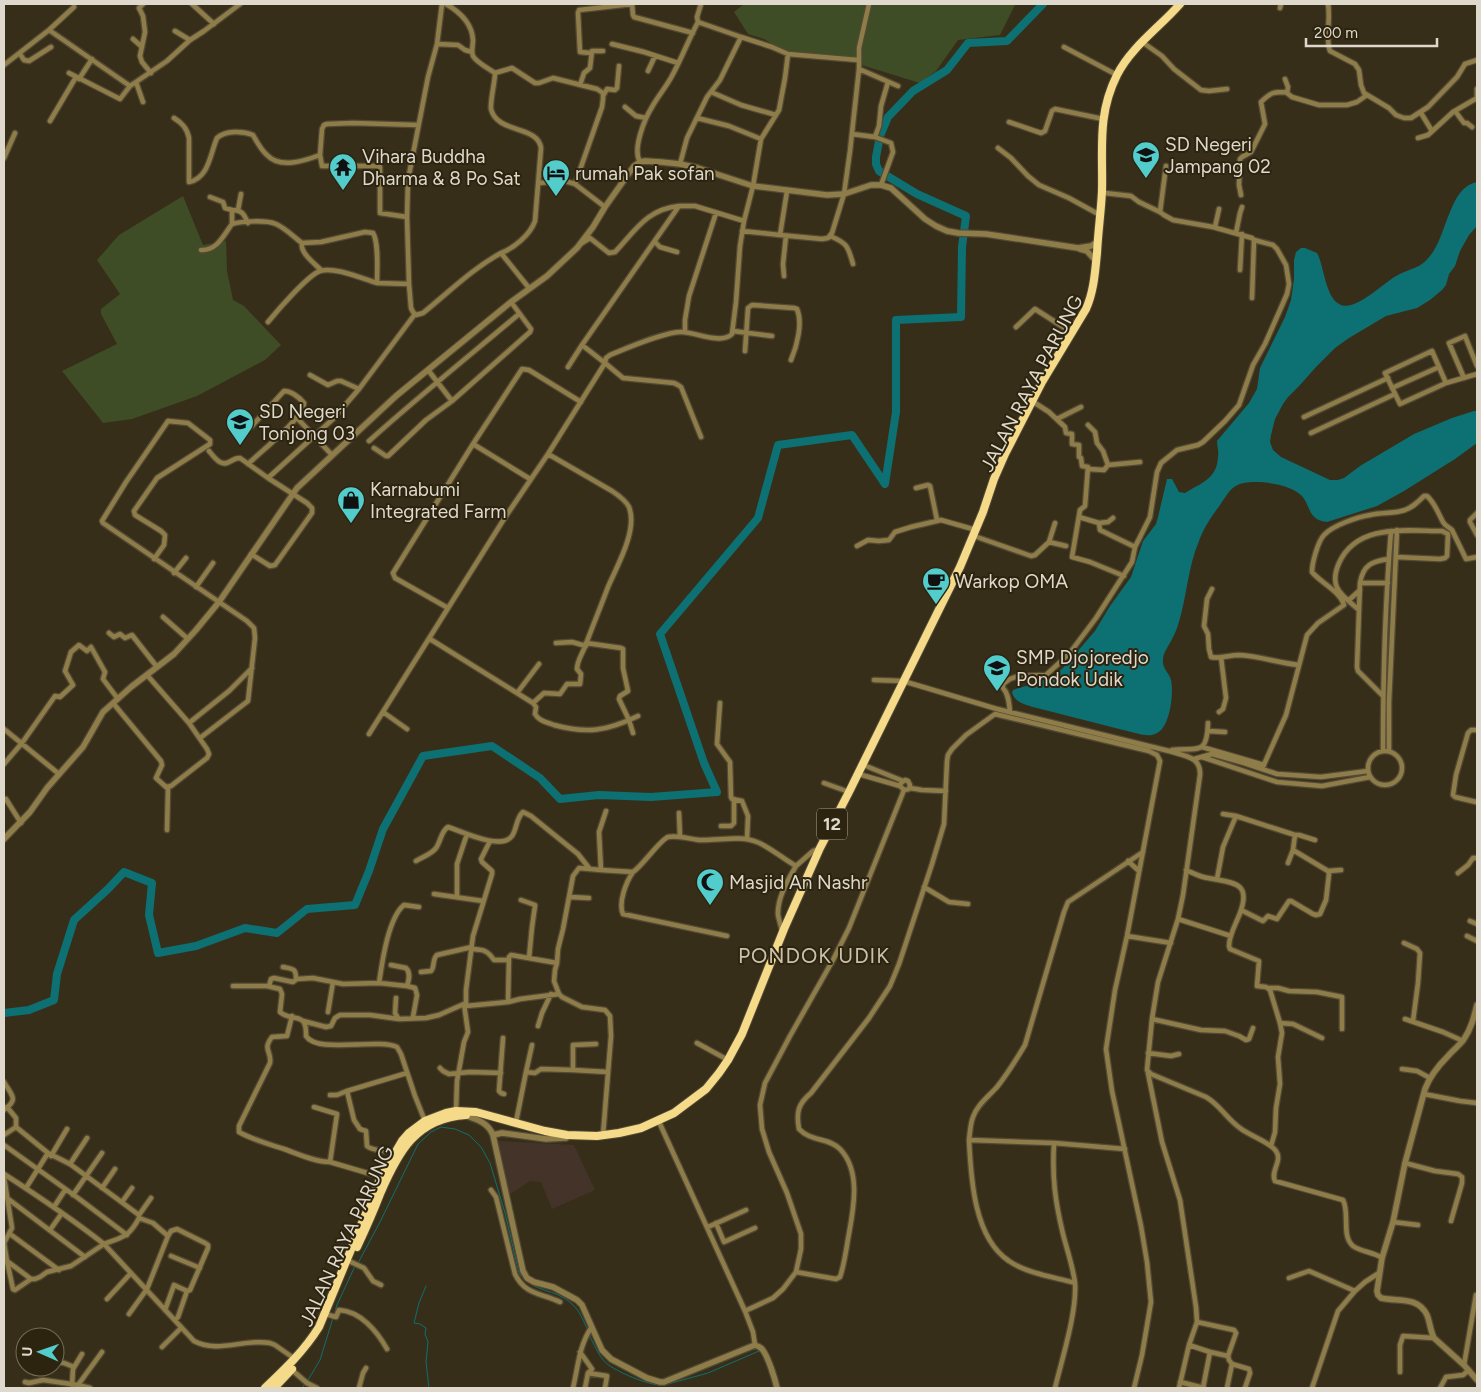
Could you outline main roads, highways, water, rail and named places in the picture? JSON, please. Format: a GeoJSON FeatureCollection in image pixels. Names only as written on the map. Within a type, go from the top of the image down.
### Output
{"type":"FeatureCollection","features":[{"type":"Feature","properties":{"kind":"highway","name":"JALAN RAYA PARUNG"},"geometry":{"type":"LineString","coordinates":[[274,1388],[315,1342],[332,1316],[355,1263],[365,1222],[381,1177],[394,1153],[409,1132],[434,1116],[476,1112],[545,1131],[567,1135],[603,1135],[641,1128],[674,1113],[706,1088],[728,1060],[742,1034],[820,848],[946,606],[1006,459],[1035,403],[1094,299],[1100,262],[1105,193],[1105,131],[1111,99],[1118,79],[1128,63],[1180,4]]}},
{"type":"Feature","properties":{"kind":"highway","name":"JALAN RAYA PARUNG"},"geometry":{"type":"LineString","coordinates":[[976,533],[994,479],[1005,454],[1042,382],[1086,309],[1091,297],[1102,192],[1102,130],[1107,98],[1125,61],[1185,4]]}},
{"type":"Feature","properties":{"kind":"highway","name":"JALAN RAYA PARUNG"},"geometry":{"type":"LineString","coordinates":[[265,1388],[295,1359],[319,1327],[365,1222],[389,1174],[408,1142],[420,1131],[432,1123],[460,1113],[486,1117],[544,1134],[597,1140],[642,1132],[660,1124],[691,1105],[708,1091],[734,1057],[784,934],[905,682]]}},
{"type":"Feature","properties":{"kind":"water"},"geometry":{"type":"Polygon","coordinates":[[[1477,182],[1477,226],[1469,235],[1460,251],[1446,285],[1430,300],[1417,308],[1386,316],[1335,348],[1283,404],[1275,419],[1270,442],[1273,450],[1281,457],[1330,480],[1344,478],[1360,466],[1414,434],[1474,411],[1477,411],[1477,443],[1455,459],[1377,506],[1327,522],[1316,519],[1302,496],[1290,488],[1258,482],[1244,483],[1233,488],[1208,522],[1195,551],[1179,622],[1163,657],[1164,666],[1171,680],[1172,693],[1168,717],[1161,730],[1157,733],[1149,735],[1138,734],[1033,707],[1016,699],[1012,693],[1013,690],[1039,682],[1056,674],[1095,631],[1131,577],[1143,541],[1156,524],[1167,479],[1172,479],[1179,492],[1185,493],[1202,483],[1215,470],[1218,455],[1217,441],[1249,403],[1257,389],[1260,368],[1285,317],[1291,300],[1296,252],[1301,248],[1305,248],[1317,253],[1328,288],[1334,300],[1345,306],[1353,305],[1369,296],[1392,278],[1419,266],[1426,260],[1441,237],[1454,202],[1468,186],[1477,182]]]}},
{"type":"Feature","properties":{"kind":"waterway"},"geometry":{"type":"LineString","coordinates":[[4,1013],[29,1010],[54,1000],[57,974],[74,920],[124,872],[152,883],[149,915],[158,953],[196,946],[245,928],[277,933],[307,909],[355,905],[383,829],[423,756],[492,746],[540,778],[560,799],[599,795],[651,797],[717,792],[704,763],[660,634],[758,518],[778,445],[852,435],[885,484],[896,412],[896,320],[961,317],[962,247],[966,216],[917,194],[879,171],[876,157],[880,136],[888,117],[913,91],[947,70],[968,43],[1007,41],[1043,4]]}},
{"type":"Feature","properties":{"kind":"waterway"},"geometry":{"type":"LineString","coordinates":[[358,1263],[418,1144],[431,1132],[441,1127],[455,1129],[469,1135],[481,1147],[490,1163],[505,1213],[519,1273],[531,1284],[559,1295],[572,1304],[580,1313],[588,1331]]}},
{"type":"Feature","properties":{"kind":"waterway"},"geometry":{"type":"LineString","coordinates":[[308,1380],[320,1360],[337,1305],[355,1266]]}},
{"type":"Feature","properties":{"kind":"waterway"},"geometry":{"type":"LineString","coordinates":[[426,1286],[414,1323],[426,1328],[425,1334],[428,1342],[426,1362],[429,1388]]}},
{"type":"Feature","properties":{"kind":"waterway"},"geometry":{"type":"LineString","coordinates":[[589,1335],[601,1357],[610,1366],[641,1381],[662,1385]]}},
{"type":"Feature","properties":{"kind":"waterway"},"geometry":{"type":"LineString","coordinates":[[668,1384],[708,1373],[759,1351]]}},
{"type":"Feature","properties":{"kind":"waterway"},"geometry":{"type":"LineString","coordinates":[[302,1388],[306,1383]]}},
{"type":"Feature","properties":{"kind":"place","name":"SD Negeri Jampang 02"},"geometry":{"type":"Point","coordinates":[1146,179]}},
{"type":"Feature","properties":{"kind":"place","name":"Vihara Buddha Dharma & 8 Po Sat"},"geometry":{"type":"Point","coordinates":[343,191]}},
{"type":"Feature","properties":{"kind":"place","name":"rumah Pak sofan"},"geometry":{"type":"Point","coordinates":[556,197]}},
{"type":"Feature","properties":{"kind":"place","name":"SD Negeri Tonjong 03"},"geometry":{"type":"Point","coordinates":[240,446]}},
{"type":"Feature","properties":{"kind":"place","name":"Karnabumi Integrated Farm"},"geometry":{"type":"Point","coordinates":[351,524]}},
{"type":"Feature","properties":{"kind":"place","name":"Warkop OMA"},"geometry":{"type":"Point","coordinates":[936,605]}},
{"type":"Feature","properties":{"kind":"place","name":"SMP Djojoredjo Pondok Udik"},"geometry":{"type":"Point","coordinates":[997,692]}},
{"type":"Feature","properties":{"kind":"place","name":"Masjid An Nashr"},"geometry":{"type":"Point","coordinates":[710,906]}},
{"type":"Feature","properties":{"kind":"district","name":"PONDOK UDIK"},"geometry":{"type":"Point","coordinates":[814,956]}}]}
